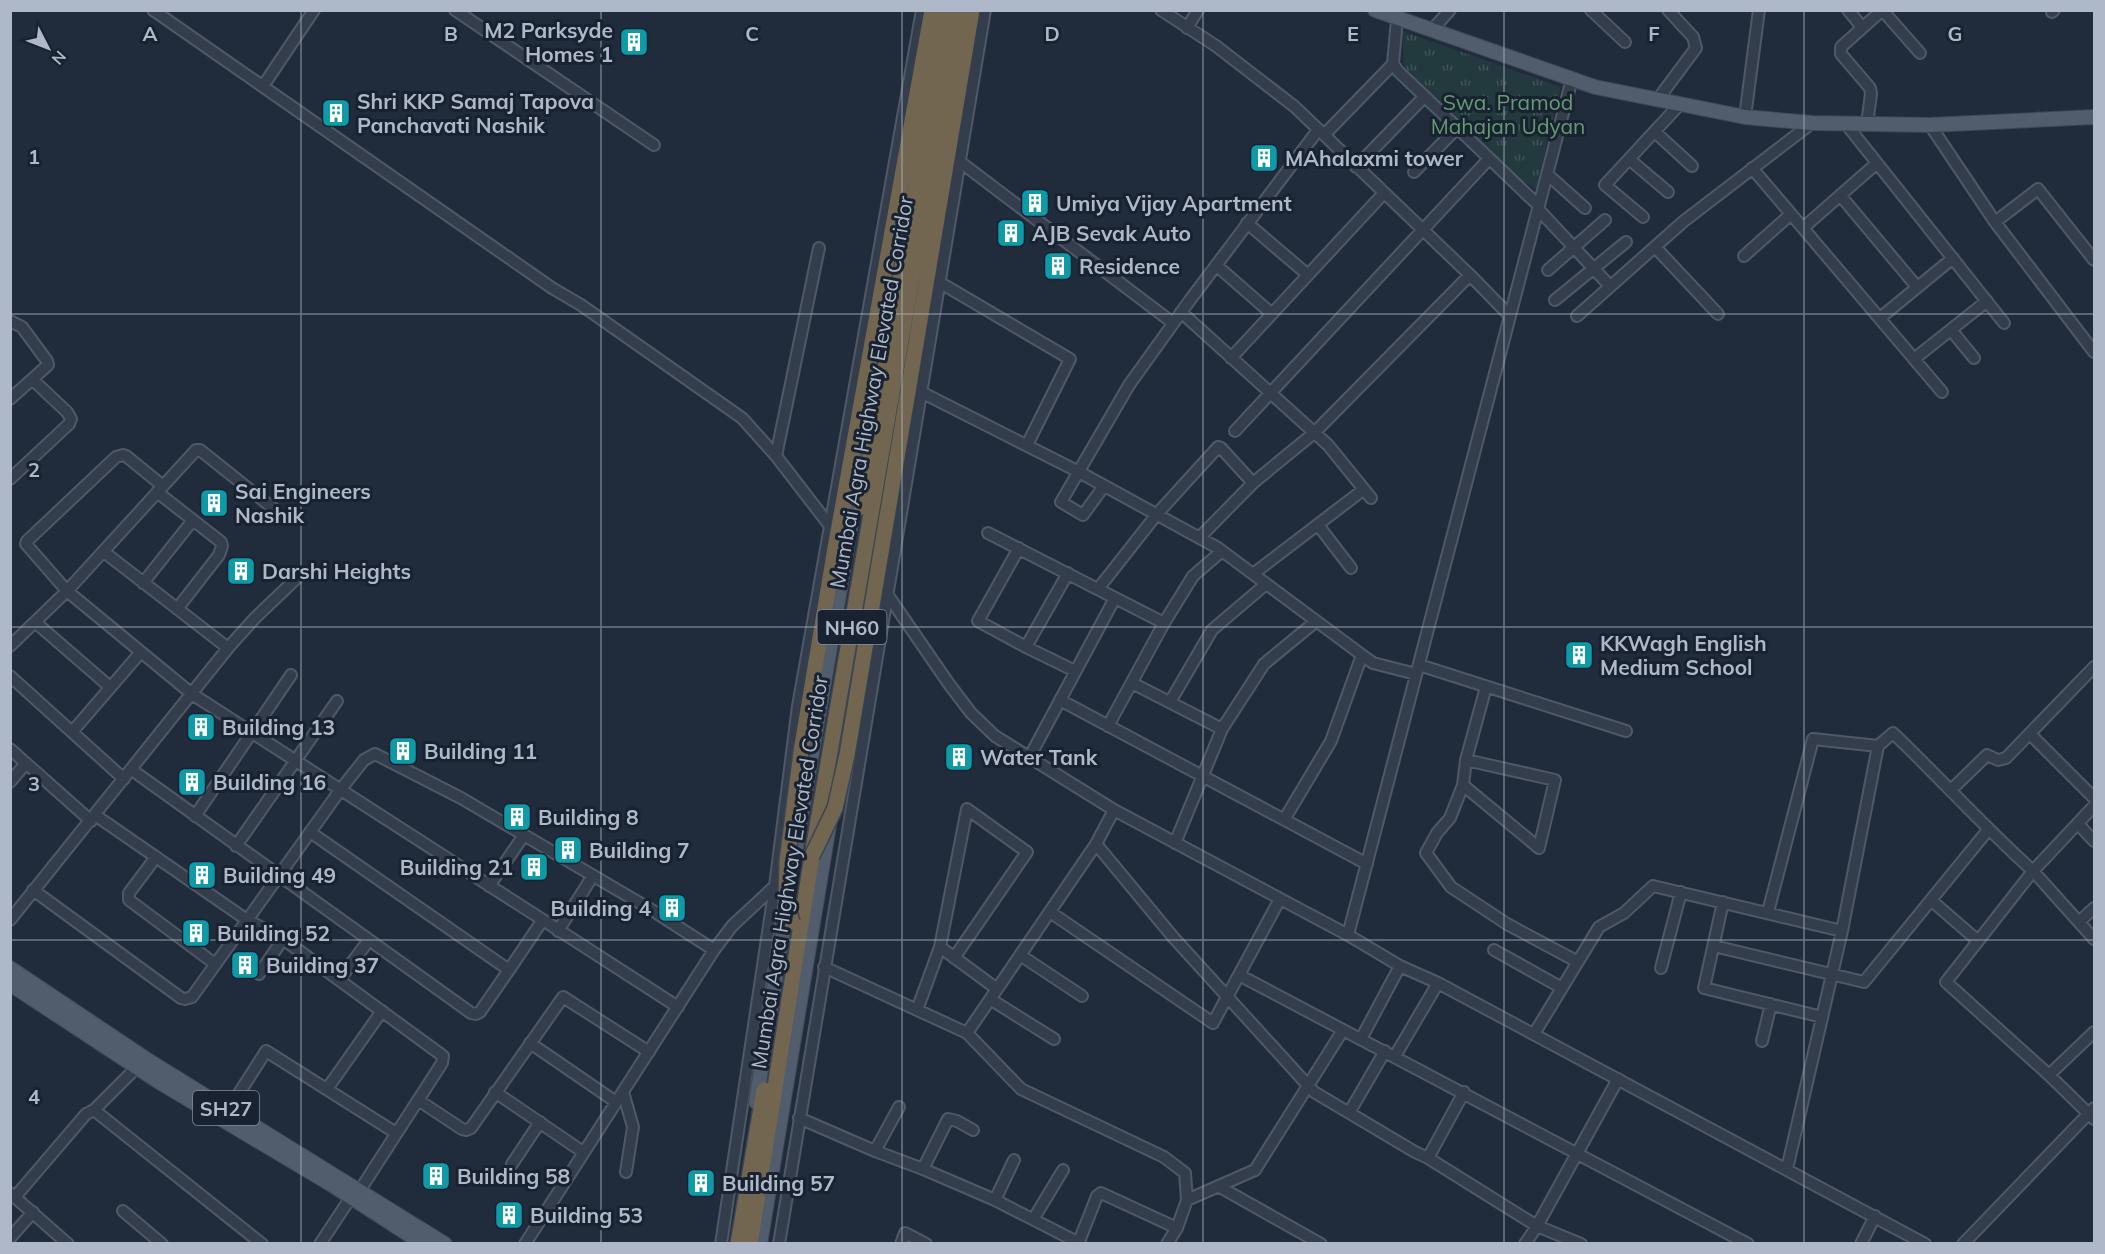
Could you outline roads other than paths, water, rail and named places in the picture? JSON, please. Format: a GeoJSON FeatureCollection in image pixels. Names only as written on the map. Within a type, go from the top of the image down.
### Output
{"type":"FeatureCollection","features":[{"type":"Feature","properties":{"kind":"highway"},"geometry":{"type":"LineString","coordinates":[[792,922],[786,901],[787,861],[802,745],[835,548],[932,10]]}},
{"type":"Feature","properties":{"kind":"highway","name":"Mumbai Agra Highway Elevated Corridor"},"geometry":{"type":"LineString","coordinates":[[738,1244],[945,10]]}},
{"type":"Feature","properties":{"kind":"highway","name":"Mumbai Agra Highway Elevated Corridor"},"geometry":{"type":"LineString","coordinates":[[750,1244],[812,856],[958,10]]}},
{"type":"Feature","properties":{"kind":"highway"},"geometry":{"type":"LineString","coordinates":[[812,856],[835,808],[847,755],[972,10]]}},
{"type":"Feature","properties":{"kind":"main road"},"geometry":{"type":"LineString","coordinates":[[732,1244],[811,753],[940,10]]}},
{"type":"Feature","properties":{"kind":"main road"},"geometry":{"type":"LineString","coordinates":[[760,1244],[965,10]]}},
{"type":"Feature","properties":{"kind":"main road"},"geometry":{"type":"LineString","coordinates":[[1375,10],[1595,87],[1745,117],[1812,123],[1930,126],[2094,117]]}},
{"type":"Feature","properties":{"kind":"main road","name":"SH27"},"geometry":{"type":"LineString","coordinates":[[10,968],[146,1059],[194,1095],[355,1194],[445,1244]]}},
{"type":"Feature","properties":{"kind":"main road","name":"SH27"},"geometry":{"type":"LineString","coordinates":[[10,984],[137,1068],[229,1109],[355,1194],[423,1244]]}},
{"type":"Feature","properties":{"kind":"street"},"geometry":{"type":"LineString","coordinates":[[153,10],[742,418],[776,456],[830,526]]}},
{"type":"Feature","properties":{"kind":"street"},"geometry":{"type":"LineString","coordinates":[[263,86],[314,10]]}},
{"type":"Feature","properties":{"kind":"street"},"geometry":{"type":"LineString","coordinates":[[455,10],[654,145]]}},
{"type":"Feature","properties":{"kind":"street"},"geometry":{"type":"LineString","coordinates":[[721,1244],[775,886],[798,706],[922,10]]}},
{"type":"Feature","properties":{"kind":"street"},"geometry":{"type":"LineString","coordinates":[[779,1244],[985,10]]}},
{"type":"Feature","properties":{"kind":"street"},"geometry":{"type":"LineString","coordinates":[[1161,10],[1253,74],[1295,108],[1510,316]]}},
{"type":"Feature","properties":{"kind":"street"},"geometry":{"type":"LineString","coordinates":[[1187,28],[1198,10]]}},
{"type":"Feature","properties":{"kind":"street"},"geometry":{"type":"LineString","coordinates":[[1432,30],[1450,10]]}},
{"type":"Feature","properties":{"kind":"street"},"geometry":{"type":"LineString","coordinates":[[1591,10],[1625,42]]}},
{"type":"Feature","properties":{"kind":"street"},"geometry":{"type":"LineString","coordinates":[[1658,99],[1696,48],[1693,37],[1668,10]]}},
{"type":"Feature","properties":{"kind":"street"},"geometry":{"type":"LineString","coordinates":[[1848,10],[1862,27]]}},
{"type":"Feature","properties":{"kind":"street"},"geometry":{"type":"LineString","coordinates":[[1745,117],[1757,12]]}},
{"type":"Feature","properties":{"kind":"street"},"geometry":{"type":"LineString","coordinates":[[1867,124],[1870,88],[1841,54],[1840,49],[1878,13],[1884,12],[1920,53]]}},
{"type":"Feature","properties":{"kind":"street"},"geometry":{"type":"LineString","coordinates":[[1398,19],[1394,64],[1398,71],[1538,208],[1610,286]]}},
{"type":"Feature","properties":{"kind":"street"},"geometry":{"type":"LineString","coordinates":[[1104,486],[1083,515],[1061,502],[1129,385],[1247,223],[1321,133],[1394,64]]}},
{"type":"Feature","properties":{"kind":"street"},"geometry":{"type":"LineString","coordinates":[[1348,935],[1572,79]]}},
{"type":"Feature","properties":{"kind":"street"},"geometry":{"type":"LineString","coordinates":[[1356,167],[1424,97]]}},
{"type":"Feature","properties":{"kind":"street"},"geometry":{"type":"LineString","coordinates":[[1643,217],[1605,185],[1680,104]]}},
{"type":"Feature","properties":{"kind":"street"},"geometry":{"type":"LineString","coordinates":[[1577,316],[1655,247],[1752,168],[1812,123]]}},
{"type":"Feature","properties":{"kind":"street"},"geometry":{"type":"LineString","coordinates":[[1846,124],[2004,323]]}},
{"type":"Feature","properties":{"kind":"street"},"geometry":{"type":"LineString","coordinates":[[1930,126],[1995,222],[2094,352]]}},
{"type":"Feature","properties":{"kind":"street"},"geometry":{"type":"LineString","coordinates":[[1414,172],[1456,129]]}},
{"type":"Feature","properties":{"kind":"street"},"geometry":{"type":"LineString","coordinates":[[1655,132],[1692,166]]}},
{"type":"Feature","properties":{"kind":"street"},"geometry":{"type":"LineString","coordinates":[[1629,159],[1668,192]]}},
{"type":"Feature","properties":{"kind":"street"},"geometry":{"type":"LineString","coordinates":[[1235,431],[1488,160]]}},
{"type":"Feature","properties":{"kind":"street"},"geometry":{"type":"LineString","coordinates":[[959,161],[1173,323]]}},
{"type":"Feature","properties":{"kind":"street"},"geometry":{"type":"LineString","coordinates":[[1803,228],[1877,163]]}},
{"type":"Feature","properties":{"kind":"street"},"geometry":{"type":"LineString","coordinates":[[1752,168],[1942,392]]}},
{"type":"Feature","properties":{"kind":"street"},"geometry":{"type":"LineString","coordinates":[[1547,174],[1585,208]]}},
{"type":"Feature","properties":{"kind":"street"},"geometry":{"type":"LineString","coordinates":[[1995,222],[2038,189],[2094,260]]}},
{"type":"Feature","properties":{"kind":"street"},"geometry":{"type":"LineString","coordinates":[[1232,358],[1384,193]]}},
{"type":"Feature","properties":{"kind":"street"},"geometry":{"type":"LineString","coordinates":[[1840,195],[1917,287]]}},
{"type":"Feature","properties":{"kind":"street"},"geometry":{"type":"LineString","coordinates":[[1744,256],[1791,214]]}},
{"type":"Feature","properties":{"kind":"street"},"geometry":{"type":"LineString","coordinates":[[1548,270],[1605,220]]}},
{"type":"Feature","properties":{"kind":"street"},"geometry":{"type":"LineString","coordinates":[[1247,223],[1308,275]]}},
{"type":"Feature","properties":{"kind":"street"},"geometry":{"type":"LineString","coordinates":[[1555,300],[1626,242]]}},
{"type":"Feature","properties":{"kind":"street"},"geometry":{"type":"LineString","coordinates":[[1655,247],[1718,314]]}},
{"type":"Feature","properties":{"kind":"street"},"geometry":{"type":"LineString","coordinates":[[776,456],[819,248]]}},
{"type":"Feature","properties":{"kind":"street"},"geometry":{"type":"LineString","coordinates":[[1880,318],[1953,258]]}},
{"type":"Feature","properties":{"kind":"street"},"geometry":{"type":"LineString","coordinates":[[1216,265],[1272,314]]}},
{"type":"Feature","properties":{"kind":"street"},"geometry":{"type":"LineString","coordinates":[[1199,538],[1253,483],[1314,433],[1470,275]]}},
{"type":"Feature","properties":{"kind":"street"},"geometry":{"type":"LineString","coordinates":[[939,282],[1070,359],[1027,445]]}},
{"type":"Feature","properties":{"kind":"street"},"geometry":{"type":"LineString","coordinates":[[1914,359],[1987,301]]}},
{"type":"Feature","properties":{"kind":"street"},"geometry":{"type":"LineString","coordinates":[[1181,312],[1328,445],[1367,494],[1318,525],[1253,574]]}},
{"type":"Feature","properties":{"kind":"street"},"geometry":{"type":"LineString","coordinates":[[10,321],[22,327],[47,361],[46,368],[10,399]]}},
{"type":"Feature","properties":{"kind":"street"},"geometry":{"type":"LineString","coordinates":[[1951,330],[1974,358]]}},
{"type":"Feature","properties":{"kind":"street"},"geometry":{"type":"LineString","coordinates":[[10,479],[69,424],[71,419],[67,411],[33,380]]}},
{"type":"Feature","properties":{"kind":"street"},"geometry":{"type":"LineString","coordinates":[[921,392],[1079,472],[1222,551],[1373,663],[1417,670],[1486,687],[1626,731]]}},
{"type":"Feature","properties":{"kind":"street"},"geometry":{"type":"LineString","coordinates":[[1098,589],[1157,514],[1218,447],[1253,483]]}},
{"type":"Feature","properties":{"kind":"street"},"geometry":{"type":"LineString","coordinates":[[10,646],[67,591],[196,450],[200,450],[274,509]]}},
{"type":"Feature","properties":{"kind":"street"},"geometry":{"type":"LineString","coordinates":[[177,609],[219,555],[222,546],[126,456],[116,457],[27,541],[27,546],[67,591],[192,694],[558,932],[678,1007]]}},
{"type":"Feature","properties":{"kind":"street"},"geometry":{"type":"LineString","coordinates":[[143,583],[193,520]]}},
{"type":"Feature","properties":{"kind":"street"},"geometry":{"type":"LineString","coordinates":[[1318,525],[1351,568]]}},
{"type":"Feature","properties":{"kind":"street"},"geometry":{"type":"LineString","coordinates":[[988,533],[1164,623]]}},
{"type":"Feature","properties":{"kind":"street"},"geometry":{"type":"LineString","coordinates":[[1019,548],[978,621],[1075,671]]}},
{"type":"Feature","properties":{"kind":"street"},"geometry":{"type":"LineString","coordinates":[[1108,726],[1164,623],[1193,576],[1222,551]]}},
{"type":"Feature","properties":{"kind":"street"},"geometry":{"type":"LineString","coordinates":[[104,552],[228,648]]}},
{"type":"Feature","properties":{"kind":"street"},"geometry":{"type":"LineString","coordinates":[[1026,647],[1068,573]]}},
{"type":"Feature","properties":{"kind":"street"},"geometry":{"type":"LineString","coordinates":[[10,920],[228,648],[255,618],[300,575]]}},
{"type":"Feature","properties":{"kind":"street"},"geometry":{"type":"LineString","coordinates":[[1170,702],[1212,630],[1266,584]]}},
{"type":"Feature","properties":{"kind":"street"},"geometry":{"type":"LineString","coordinates":[[887,594],[971,712],[995,736],[1029,758],[1114,810],[1348,935],[1400,966],[1438,983],[1925,1244]]}},
{"type":"Feature","properties":{"kind":"street"},"geometry":{"type":"LineString","coordinates":[[1029,758],[1115,598]]}},
{"type":"Feature","properties":{"kind":"street"},"geometry":{"type":"LineString","coordinates":[[35,622],[110,687]]}},
{"type":"Feature","properties":{"kind":"street"},"geometry":{"type":"LineString","coordinates":[[1175,843],[1222,729],[1264,664],[1316,622]]}},
{"type":"Feature","properties":{"kind":"street"},"geometry":{"type":"LineString","coordinates":[[72,732],[141,652]]}},
{"type":"Feature","properties":{"kind":"street"},"geometry":{"type":"LineString","coordinates":[[1284,820],[1331,741],[1362,655]]}},
{"type":"Feature","properties":{"kind":"street"},"geometry":{"type":"LineString","coordinates":[[1952,789],[1988,756],[1998,760],[2006,758],[2094,667]]}},
{"type":"Feature","properties":{"kind":"street"},"geometry":{"type":"LineString","coordinates":[[195,816],[291,675]]}},
{"type":"Feature","properties":{"kind":"street"},"geometry":{"type":"LineString","coordinates":[[10,676],[72,732],[128,775],[195,816],[473,1014],[480,1012],[542,921]]}},
{"type":"Feature","properties":{"kind":"street"},"geometry":{"type":"LineString","coordinates":[[1132,683],[1222,729]]}},
{"type":"Feature","properties":{"kind":"street"},"geometry":{"type":"LineString","coordinates":[[1486,687],[1466,760],[1463,785],[1450,819],[1437,833],[1426,853],[1451,887],[1508,924],[1578,962]]}},
{"type":"Feature","properties":{"kind":"street"},"geometry":{"type":"LineString","coordinates":[[1060,700],[1367,864]]}},
{"type":"Feature","properties":{"kind":"street"},"geometry":{"type":"LineString","coordinates":[[236,846],[337,701]]}},
{"type":"Feature","properties":{"kind":"street"},"geometry":{"type":"LineString","coordinates":[[1786,1169],[1842,931],[1878,746],[1893,733],[1952,789],[1988,830],[2032,871],[2094,939]]}},
{"type":"Feature","properties":{"kind":"street"},"geometry":{"type":"LineString","coordinates":[[2030,734],[2094,798]]}},
{"type":"Feature","properties":{"kind":"street"},"geometry":{"type":"LineString","coordinates":[[1768,912],[1813,739],[1878,746]]}},
{"type":"Feature","properties":{"kind":"street"},"geometry":{"type":"LineString","coordinates":[[10,749],[93,818],[156,857],[247,920],[283,939],[444,1058],[320,1244]]}},
{"type":"Feature","properties":{"kind":"street"},"geometry":{"type":"LineString","coordinates":[[33,890],[185,999],[192,997],[341,789],[364,760],[375,754],[461,798],[655,912],[714,950]]}},
{"type":"Feature","properties":{"kind":"street"},"geometry":{"type":"LineString","coordinates":[[1463,785],[1539,848],[1556,780],[1466,760]]}},
{"type":"Feature","properties":{"kind":"street"},"geometry":{"type":"LineString","coordinates":[[10,782],[26,763]]}},
{"type":"Feature","properties":{"kind":"street"},"geometry":{"type":"LineString","coordinates":[[1964,1244],[2093,1113],[1946,981],[2032,871],[2094,806]]}},
{"type":"Feature","properties":{"kind":"street"},"geometry":{"type":"LineString","coordinates":[[917,1010],[940,947],[967,809],[1027,852],[954,957]]}},
{"type":"Feature","properties":{"kind":"street"},"geometry":{"type":"LineString","coordinates":[[967,1033],[1096,844],[1114,810]]}},
{"type":"Feature","properties":{"kind":"street"},"geometry":{"type":"LineString","coordinates":[[2078,824],[2094,841]]}},
{"type":"Feature","properties":{"kind":"street"},"geometry":{"type":"LineString","coordinates":[[1714,946],[1864,982],[1988,830]]}},
{"type":"Feature","properties":{"kind":"street"},"geometry":{"type":"LineString","coordinates":[[310,832],[509,970]]}},
{"type":"Feature","properties":{"kind":"street"},"geometry":{"type":"LineString","coordinates":[[489,886],[524,835]]}},
{"type":"Feature","properties":{"kind":"street"},"geometry":{"type":"LineString","coordinates":[[1096,844],[1173,937],[1314,1092],[1428,1158],[1537,1226],[1581,1244]]}},
{"type":"Feature","properties":{"kind":"street"},"geometry":{"type":"LineString","coordinates":[[156,857],[129,893],[129,900],[215,964]]}},
{"type":"Feature","properties":{"kind":"street"},"geometry":{"type":"LineString","coordinates":[[558,932],[592,877]]}},
{"type":"Feature","properties":{"kind":"street"},"geometry":{"type":"LineString","coordinates":[[525,1244],[714,950],[732,926],[775,886]]}},
{"type":"Feature","properties":{"kind":"street"},"geometry":{"type":"LineString","coordinates":[[1534,1034],[1599,927],[1624,913],[1653,886],[1842,931]]}},
{"type":"Feature","properties":{"kind":"street"},"geometry":{"type":"LineString","coordinates":[[1661,968],[1681,892]]}},
{"type":"Feature","properties":{"kind":"street"},"geometry":{"type":"LineString","coordinates":[[1050,912],[1213,1023],[1280,899]]}},
{"type":"Feature","properties":{"kind":"street"},"geometry":{"type":"LineString","coordinates":[[1932,901],[1977,940]]}},
{"type":"Feature","properties":{"kind":"street"},"geometry":{"type":"LineString","coordinates":[[1723,902],[1704,988],[1822,1017]]}},
{"type":"Feature","properties":{"kind":"street"},"geometry":{"type":"LineString","coordinates":[[2079,922],[2094,908]]}},
{"type":"Feature","properties":{"kind":"street"},"geometry":{"type":"LineString","coordinates":[[259,974],[283,939]]}},
{"type":"Feature","properties":{"kind":"street"},"geometry":{"type":"LineString","coordinates":[[339,980],[369,940]]}},
{"type":"Feature","properties":{"kind":"street"},"geometry":{"type":"LineString","coordinates":[[940,947],[997,989]]}},
{"type":"Feature","properties":{"kind":"street"},"geometry":{"type":"LineString","coordinates":[[1494,950],[1563,988]]}},
{"type":"Feature","properties":{"kind":"street"},"geometry":{"type":"LineString","coordinates":[[1020,955],[1082,996]]}},
{"type":"Feature","properties":{"kind":"street"},"geometry":{"type":"LineString","coordinates":[[1361,1039],[1400,966]]}},
{"type":"Feature","properties":{"kind":"street"},"geometry":{"type":"LineString","coordinates":[[824,967],[967,1033],[1022,1089],[1164,1156],[1185,1173],[1187,1200],[1177,1228],[1167,1244]]}},
{"type":"Feature","properties":{"kind":"street"},"geometry":{"type":"LineString","coordinates":[[1239,975],[1464,1092],[1742,1242]]}},
{"type":"Feature","properties":{"kind":"street"},"geometry":{"type":"LineString","coordinates":[[1349,1113],[1438,983]]}},
{"type":"Feature","properties":{"kind":"street"},"geometry":{"type":"LineString","coordinates":[[418,1100],[466,1130],[471,1128],[560,999],[564,997],[649,1052]]}},
{"type":"Feature","properties":{"kind":"street"},"geometry":{"type":"LineString","coordinates":[[990,999],[1054,1039]]}},
{"type":"Feature","properties":{"kind":"street"},"geometry":{"type":"LineString","coordinates":[[1762,1041],[1771,1004]]}},
{"type":"Feature","properties":{"kind":"street"},"geometry":{"type":"LineString","coordinates":[[327,1089],[382,1011]]}},
{"type":"Feature","properties":{"kind":"street"},"geometry":{"type":"LineString","coordinates":[[1187,1200],[1255,1170],[1343,1030]]}},
{"type":"Feature","properties":{"kind":"street"},"geometry":{"type":"LineString","coordinates":[[2049,1075],[2094,1032]]}},
{"type":"Feature","properties":{"kind":"street"},"geometry":{"type":"LineString","coordinates":[[530,1042],[616,1102]]}},
{"type":"Feature","properties":{"kind":"street"},"geometry":{"type":"LineString","coordinates":[[229,1109],[266,1051],[396,1133]]}},
{"type":"Feature","properties":{"kind":"street"},"geometry":{"type":"LineString","coordinates":[[63,1242],[13,1195],[86,1114],[94,1110],[137,1068]]}},
{"type":"Feature","properties":{"kind":"street"},"geometry":{"type":"LineString","coordinates":[[1525,1244],[1618,1079]]}},
{"type":"Feature","properties":{"kind":"street"},"geometry":{"type":"LineString","coordinates":[[495,1092],[584,1152]]}},
{"type":"Feature","properties":{"kind":"street"},"geometry":{"type":"LineString","coordinates":[[623,1092],[632,1122],[626,1172]]}},
{"type":"Feature","properties":{"kind":"street"},"geometry":{"type":"LineString","coordinates":[[1428,1158],[1464,1092]]}},
{"type":"Feature","properties":{"kind":"street"},"geometry":{"type":"LineString","coordinates":[[875,1151],[898,1107]]}},
{"type":"Feature","properties":{"kind":"street"},"geometry":{"type":"LineString","coordinates":[[94,1110],[262,1244]]}},
{"type":"Feature","properties":{"kind":"street"},"geometry":{"type":"LineString","coordinates":[[799,1118],[995,1200],[1079,1243],[1097,1196],[1101,1193],[1177,1228]]}},
{"type":"Feature","properties":{"kind":"street"},"geometry":{"type":"LineString","coordinates":[[923,1168],[948,1119],[957,1120],[973,1130]]}},
{"type":"Feature","properties":{"kind":"street"},"geometry":{"type":"LineString","coordinates":[[512,1164],[540,1122]]}},
{"type":"Feature","properties":{"kind":"street"},"geometry":{"type":"LineString","coordinates":[[995,1200],[1014,1160]]}},
{"type":"Feature","properties":{"kind":"street"},"geometry":{"type":"LineString","coordinates":[[1034,1218],[1063,1170]]}},
{"type":"Feature","properties":{"kind":"street"},"geometry":{"type":"LineString","coordinates":[[1218,1186],[1321,1244]]}},
{"type":"Feature","properties":{"kind":"street"},"geometry":{"type":"LineString","coordinates":[[123,1211],[162,1244]]}},
{"type":"Feature","properties":{"kind":"street"},"geometry":{"type":"LineString","coordinates":[[10,1238],[33,1212]]}},
{"type":"Feature","properties":{"kind":"street"},"geometry":{"type":"LineString","coordinates":[[1861,1244],[1875,1216]]}},
{"type":"Feature","properties":{"kind":"street"},"geometry":{"type":"LineString","coordinates":[[901,1244],[905,1233],[926,1244]]}},
{"type":"Feature","properties":{"kind":"place","name":"M2 Parksyde Homes 1"},"geometry":{"type":"Point","coordinates":[634,42]}},
{"type":"Feature","properties":{"kind":"place","name":"Shri KKP Samaj Tapova Panchavati Nashik"},"geometry":{"type":"Point","coordinates":[336,113]}},
{"type":"Feature","properties":{"kind":"place","name":"MAhalaxmi tower"},"geometry":{"type":"Point","coordinates":[1264,158]}},
{"type":"Feature","properties":{"kind":"place","name":"Umiya Vijay Apartment"},"geometry":{"type":"Point","coordinates":[1035,203]}},
{"type":"Feature","properties":{"kind":"place","name":"AJB Sevak Auto"},"geometry":{"type":"Point","coordinates":[1011,233]}},
{"type":"Feature","properties":{"kind":"place","name":"Residence"},"geometry":{"type":"Point","coordinates":[1058,266]}},
{"type":"Feature","properties":{"kind":"place","name":"Sai Engineers Nashik"},"geometry":{"type":"Point","coordinates":[214,503]}},
{"type":"Feature","properties":{"kind":"place","name":"Darshi Heights"},"geometry":{"type":"Point","coordinates":[241,571]}},
{"type":"Feature","properties":{"kind":"place","name":"KKWagh English Medium School"},"geometry":{"type":"Point","coordinates":[1579,655]}},
{"type":"Feature","properties":{"kind":"place","name":"Building 13"},"geometry":{"type":"Point","coordinates":[201,727]}},
{"type":"Feature","properties":{"kind":"place","name":"Building 11"},"geometry":{"type":"Point","coordinates":[403,751]}},
{"type":"Feature","properties":{"kind":"place","name":"Water Tank"},"geometry":{"type":"Point","coordinates":[959,757]}},
{"type":"Feature","properties":{"kind":"place","name":"Building 16"},"geometry":{"type":"Point","coordinates":[192,782]}},
{"type":"Feature","properties":{"kind":"place","name":"Building 8"},"geometry":{"type":"Point","coordinates":[517,817]}},
{"type":"Feature","properties":{"kind":"place","name":"Building 7"},"geometry":{"type":"Point","coordinates":[568,850]}},
{"type":"Feature","properties":{"kind":"place","name":"Building 21"},"geometry":{"type":"Point","coordinates":[534,867]}},
{"type":"Feature","properties":{"kind":"place","name":"Building 49"},"geometry":{"type":"Point","coordinates":[202,875]}},
{"type":"Feature","properties":{"kind":"place","name":"Building 4"},"geometry":{"type":"Point","coordinates":[672,908]}},
{"type":"Feature","properties":{"kind":"place","name":"Building 52"},"geometry":{"type":"Point","coordinates":[196,933]}},
{"type":"Feature","properties":{"kind":"place","name":"Building 37"},"geometry":{"type":"Point","coordinates":[245,965]}},
{"type":"Feature","properties":{"kind":"place","name":"Building 58"},"geometry":{"type":"Point","coordinates":[436,1176]}},
{"type":"Feature","properties":{"kind":"place","name":"Building 57"},"geometry":{"type":"Point","coordinates":[701,1183]}},
{"type":"Feature","properties":{"kind":"place","name":"Building 53"},"geometry":{"type":"Point","coordinates":[509,1215]}},
{"type":"Feature","properties":{"kind":"park label","name":"Swa. Pramod Mahajan Udyan"},"geometry":{"type":"Point","coordinates":[1508,114]}}]}
